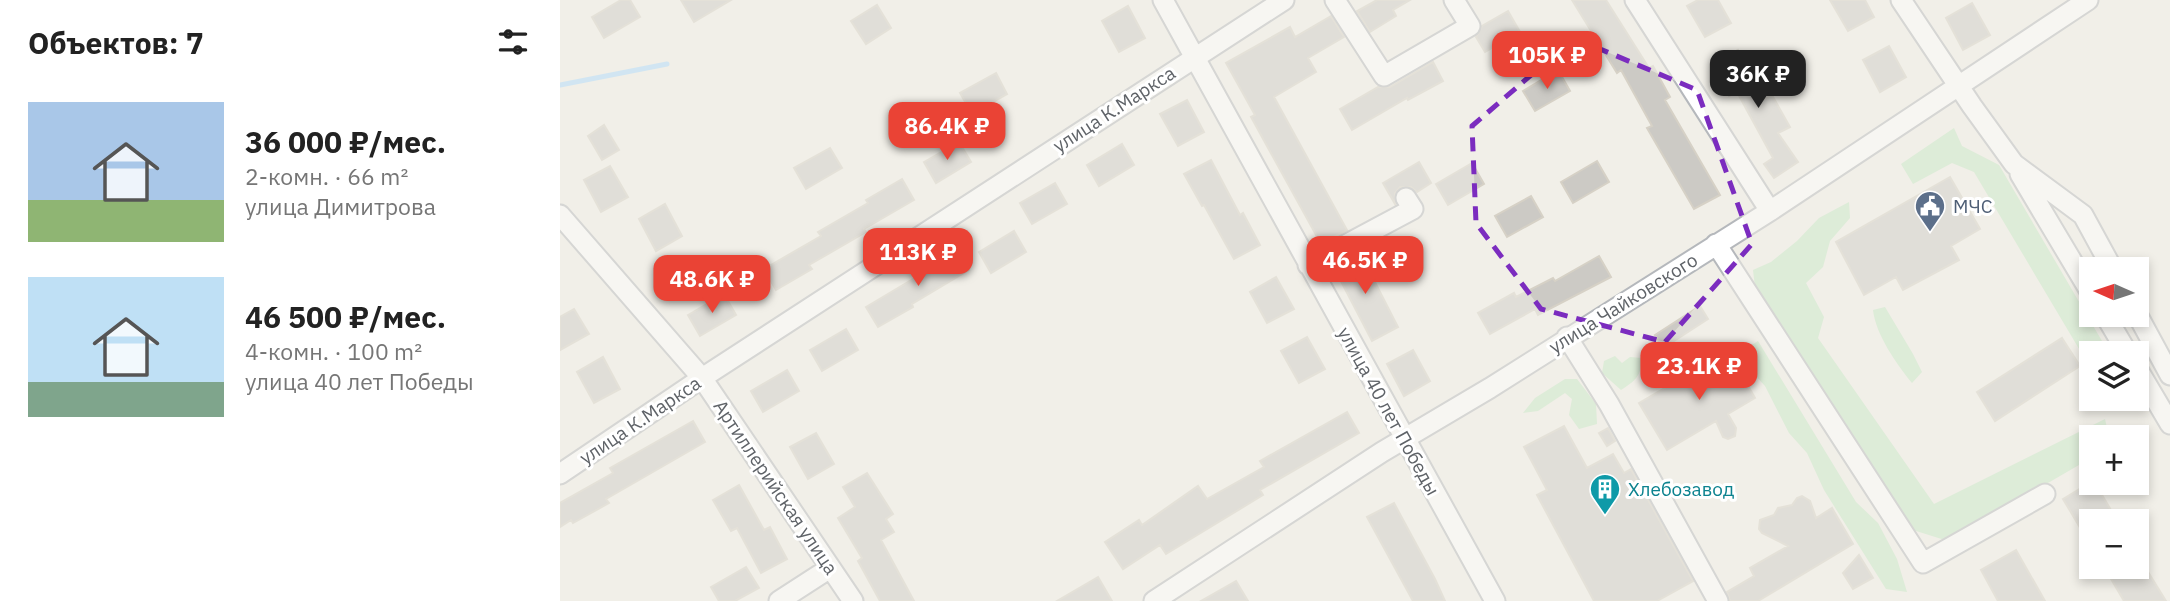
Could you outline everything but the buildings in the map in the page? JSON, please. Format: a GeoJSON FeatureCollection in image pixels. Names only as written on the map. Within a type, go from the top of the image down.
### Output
{"type":"FeatureCollection","features":[{"type":"Feature","properties":{"kind":"street","name":"улица 40 лет Победы"},"geometry":{"type":"LineString","coordinates":[[1163,0],[1495,601]]}},
{"type":"Feature","properties":{"kind":"street","name":"улица К.Маркса"},"geometry":{"type":"LineString","coordinates":[[560,474],[702,378],[1284,0]]}},
{"type":"Feature","properties":{"kind":"street"},"geometry":{"type":"LineString","coordinates":[[1335,0],[1384,76],[1470,26],[1454,0]]}},
{"type":"Feature","properties":{"kind":"street"},"geometry":{"type":"LineString","coordinates":[[1635,0],[1770,211]]}},
{"type":"Feature","properties":{"kind":"street"},"geometry":{"type":"LineString","coordinates":[[1901,0],[2014,164],[2079,273]]}},
{"type":"Feature","properties":{"kind":"street","name":"улица Чайковского"},"geometry":{"type":"LineString","coordinates":[[1154,601],[1404,439],[1490,388],[1770,211],[2088,0]]}},
{"type":"Feature","properties":{"kind":"street"},"geometry":{"type":"LineString","coordinates":[[2014,164],[2083,215],[2106,257]]}},
{"type":"Feature","properties":{"kind":"street"},"geometry":{"type":"LineString","coordinates":[[1308,265],[1413,209],[1406,198]]}},
{"type":"Feature","properties":{"kind":"street","name":"Артиллерийская улица"},"geometry":{"type":"LineString","coordinates":[[560,215],[702,378],[853,601]]}},
{"type":"Feature","properties":{"kind":"street"},"geometry":{"type":"LineString","coordinates":[[1716,244],[1923,563],[2045,494]]}},
{"type":"Feature","properties":{"kind":"street"},"geometry":{"type":"LineString","coordinates":[[2144,327],[2170,375]]}},
{"type":"Feature","properties":{"kind":"street"},"geometry":{"type":"LineString","coordinates":[[1567,337],[1609,404],[1718,601]]}},
{"type":"Feature","properties":{"kind":"street"},"geometry":{"type":"LineString","coordinates":[[2149,388],[2170,424]]}},
{"type":"Feature","properties":{"kind":"street"},"geometry":{"type":"LineString","coordinates":[[779,601],[830,568]]}},
{"type":"Feature","properties":{"kind":"highlighted area"},"geometry":{"type":"Polygon","coordinates":[[[1574,38],[1697,90],[1752,244],[1665,342],[1541,309],[1476,223],[1472,126],[1574,38]]]}},
{"type":"Feature","properties":{"kind":"green space"},"geometry":{"type":"Polygon","coordinates":[[[1954,128],[1962,146],[1999,165],[2079,302],[2079,327],[2094,327],[2102,341],[2079,341],[2079,349],[1974,172],[1952,163],[1913,184],[1901,164],[1954,128]]]}},
{"type":"Feature","properties":{"kind":"green space"},"geometry":{"type":"Polygon","coordinates":[[[1849,202],[1850,218],[1830,241],[1823,267],[1806,283],[1824,317],[1818,338],[1934,504],[2079,432],[2079,465],[1948,541],[1913,530],[1755,287],[1753,270],[1771,262],[1819,218],[1849,202]]]}},
{"type":"Feature","properties":{"kind":"green space"},"geometry":{"type":"Polygon","coordinates":[[[1885,307],[1922,372],[1912,383],[1893,358],[1878,329],[1873,310],[1885,307]]]}},
{"type":"Feature","properties":{"kind":"green space"},"geometry":{"type":"Polygon","coordinates":[[[1758,341],[1856,502],[1878,523],[1897,559],[1907,592],[1886,589],[1824,490],[1807,453],[1789,433],[1765,386],[1753,373],[1744,350],[1758,341]]]}},
{"type":"Feature","properties":{"kind":"green space"},"geometry":{"type":"Polygon","coordinates":[[[1615,356],[1622,363],[1630,357],[1641,358],[1637,377],[1621,390],[1602,373],[1604,361],[1615,356]]]}},
{"type":"Feature","properties":{"kind":"green space"},"geometry":{"type":"Polygon","coordinates":[[[1565,379],[1577,379],[1596,404],[1597,424],[1579,429],[1569,415],[1572,399],[1565,393],[1538,411],[1523,413],[1535,398],[1565,379]]]}},
{"type":"Feature","properties":{"kind":"green space"},"geometry":{"type":"Polygon","coordinates":[[[2105,419],[2106,425],[2093,425],[2105,419]]]}},
{"type":"Feature","properties":{"kind":"waterway"},"geometry":{"type":"LineString","coordinates":[[560,85],[667,64]]}},
{"type":"Feature","properties":{"kind":"place","name":"МЧС"},"geometry":{"type":"Point","coordinates":[1930,233]}},
{"type":"Feature","properties":{"kind":"place","name":"Хлебозавод"},"geometry":{"type":"Point","coordinates":[1605,516]}}]}
